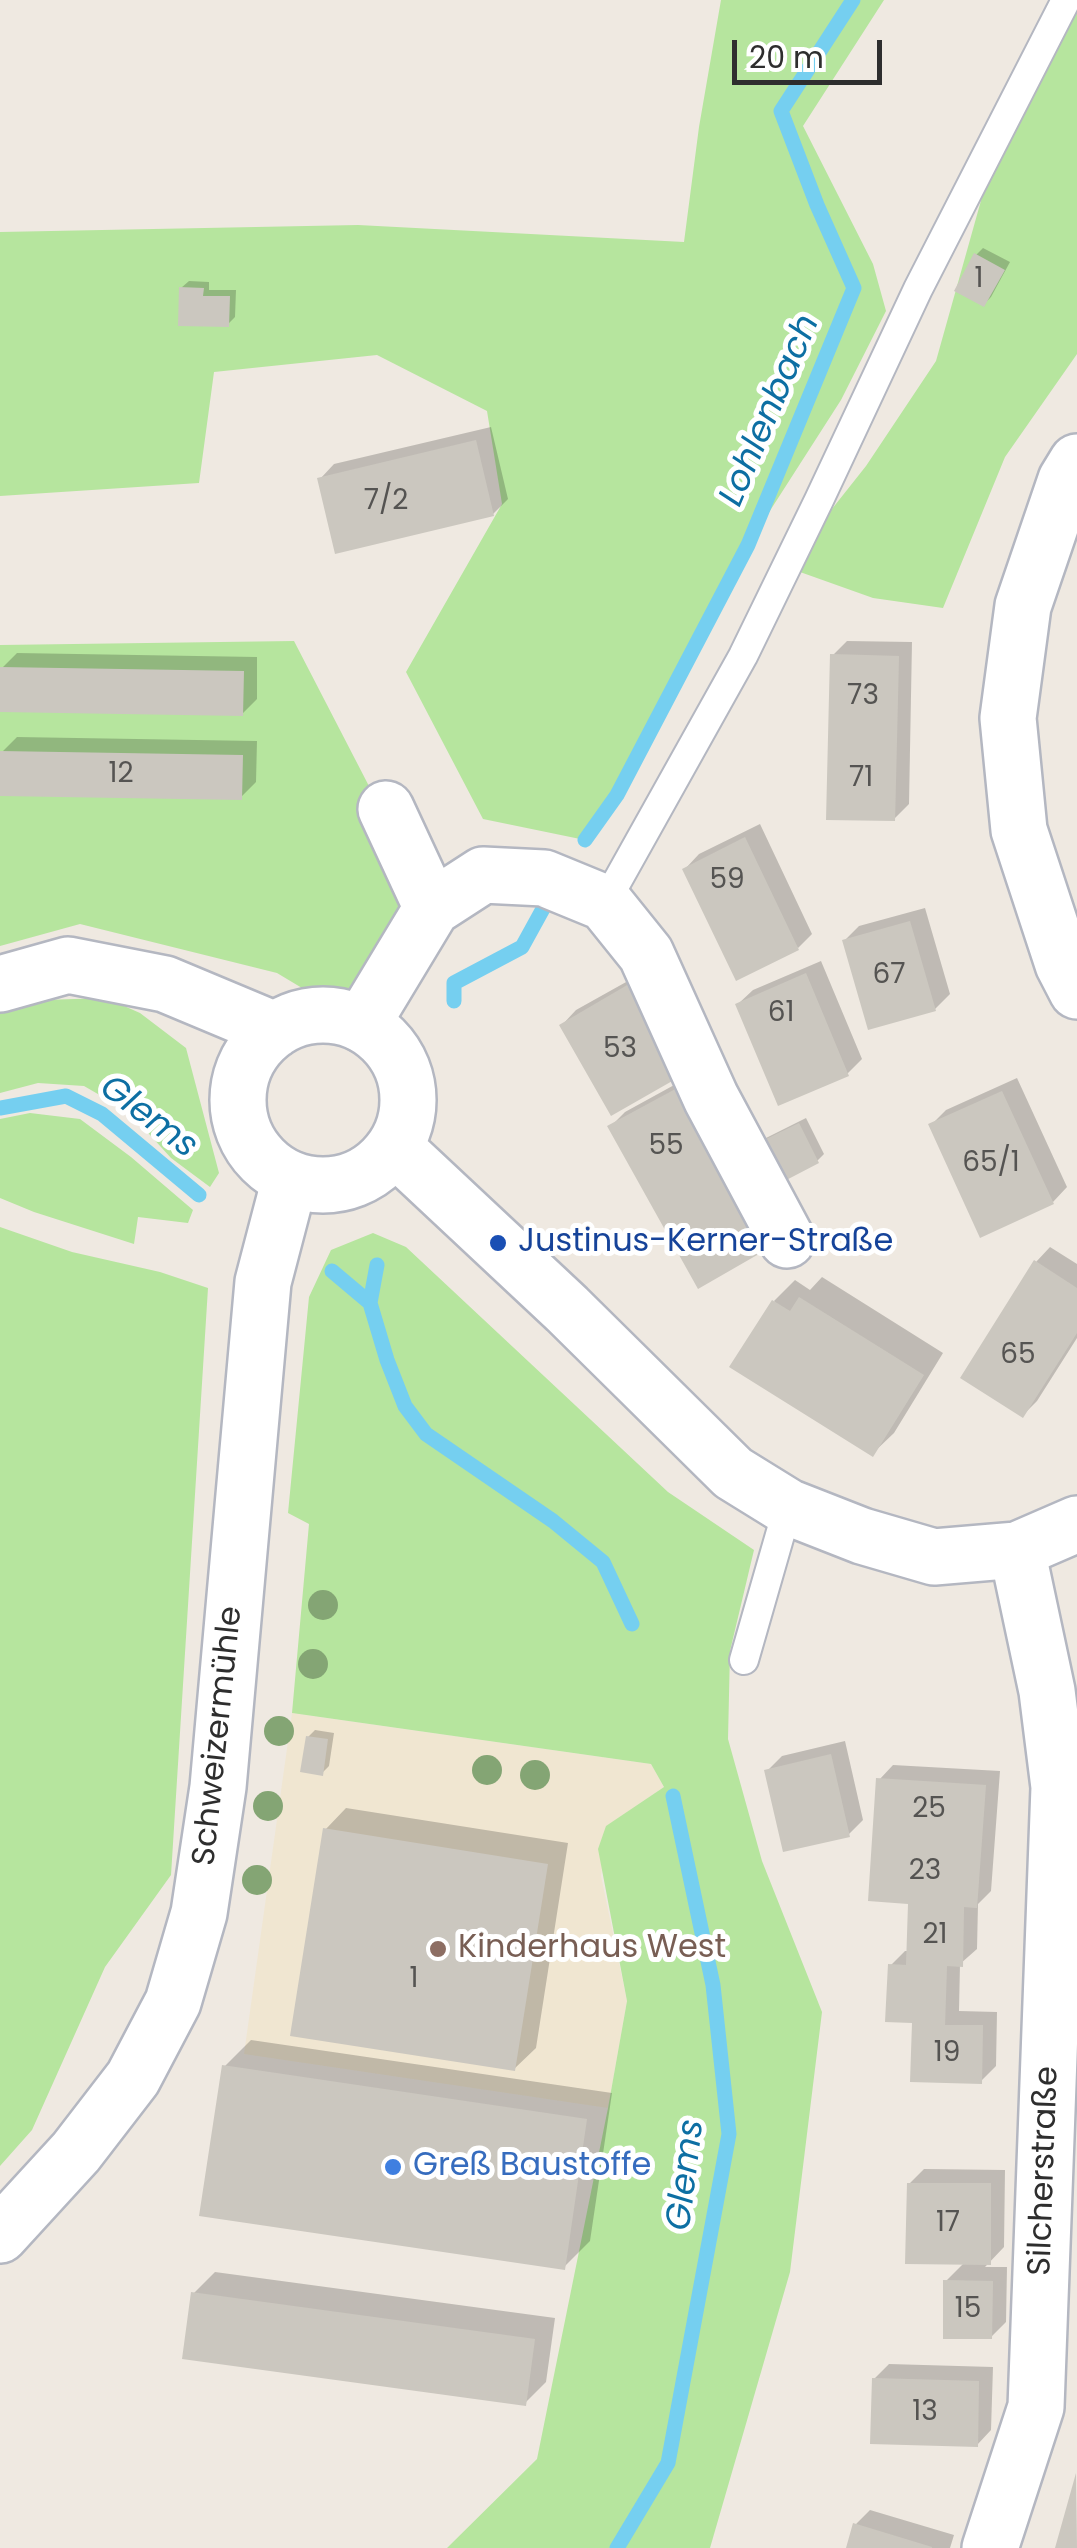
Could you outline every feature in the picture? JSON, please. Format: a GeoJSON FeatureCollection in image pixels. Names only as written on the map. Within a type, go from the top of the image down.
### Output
{"type":"FeatureCollection","features":[{"type":"Feature","properties":{"kind":"street"},"geometry":{"type":"LineString","coordinates":[[1077,462],[1066,480],[1023,606],[1008,718],[1020,830],[1062,964],[1077,991]]}},
{"type":"Feature","properties":{"kind":"street"},"geometry":{"type":"LineString","coordinates":[[386,809],[432,908]]}},
{"type":"Feature","properties":{"kind":"street"},"geometry":{"type":"LineString","coordinates":[[362,1024],[432,908],[483,875],[544,878],[605,902],[646,954],[711,1098],[787,1240]]}},
{"type":"Feature","properties":{"kind":"street"},"geometry":{"type":"LineString","coordinates":[[0,984],[68,965],[165,984],[275,1030]]}},
{"type":"Feature","properties":{"kind":"street"},"geometry":{"type":"LineString","coordinates":[[165,984],[243,1073]]}},
{"type":"Feature","properties":{"kind":"street"},"geometry":{"type":"LineString","coordinates":[[317,1015],[340,1016],[362,1024],[385,1041],[401,1065],[408,1092],[406,1121],[395,1148],[374,1169],[348,1182],[319,1186],[290,1179],[268,1166],[241,1124],[238,1098],[243,1073],[256,1050],[275,1030],[295,1020],[317,1015]]}},
{"type":"Feature","properties":{"kind":"street"},"geometry":{"type":"LineString","coordinates":[[395,1148],[568,1309],[733,1473],[788,1507],[862,1536],[934,1557],[1018,1550],[1077,1524]]}},
{"type":"Feature","properties":{"kind":"street","name":"Schweizermühle"},"geometry":{"type":"LineString","coordinates":[[0,2235],[76,2152],[133,2078],[172,2002],[199,1913],[218,1787],[263,1282],[290,1179]]}},
{"type":"Feature","properties":{"kind":"street","name":"Silcherstraße"},"geometry":{"type":"LineString","coordinates":[[990,2548],[1036,2407],[1059,1786],[1048,1691],[1018,1550]]}},
{"type":"Feature","properties":{"kind":"lane"},"geometry":{"type":"LineString","coordinates":[[605,902],[743,656],[918,289],[1066,0]]}},
{"type":"Feature","properties":{"kind":"lane"},"geometry":{"type":"LineString","coordinates":[[744,1660],[788,1507]]}},
{"type":"Feature","properties":{"kind":"shaded area","name":"Kinderhaus West"},"geometry":{"type":"Polygon","coordinates":[[[292,1713],[651,1764],[664,1787],[607,1826],[601,1876],[627,2001],[608,2108],[244,2054],[292,1713]]]}},
{"type":"Feature","properties":{"kind":"green space"},"geometry":{"type":"Polygon","coordinates":[[[721,0],[884,0],[803,126],[873,264],[886,311],[841,400],[748,545],[617,795],[585,840],[483,819],[406,672],[502,504],[487,411],[377,355],[214,372],[199,483],[0,496],[0,232],[358,225],[684,242],[721,0]]]}},
{"type":"Feature","properties":{"kind":"green space"},"geometry":{"type":"Polygon","coordinates":[[[1073,4],[1077,6],[1077,354],[1005,457],[943,608],[873,598],[786,567],[866,466],[936,361],[982,197],[1073,4]]]}},
{"type":"Feature","properties":{"kind":"green space"},"geometry":{"type":"Polygon","coordinates":[[[294,641],[432,908],[362,1024],[277,973],[80,924],[0,946],[0,645],[294,641]]]}},
{"type":"Feature","properties":{"kind":"green space"},"geometry":{"type":"Polygon","coordinates":[[[106,998],[140,1013],[186,1048],[219,1173],[210,1187],[171,1158],[129,1112],[84,1086],[38,1083],[0,1093],[0,1008],[44,1000],[106,998]]]}},
{"type":"Feature","properties":{"kind":"green space"},"geometry":{"type":"Polygon","coordinates":[[[30,1113],[80,1119],[193,1210],[188,1223],[138,1217],[134,1244],[0,1198],[0,1119],[30,1113]]]}},
{"type":"Feature","properties":{"kind":"green space"},"geometry":{"type":"Polygon","coordinates":[[[0,1227],[72,1252],[160,1272],[208,1288],[171,1875],[105,1967],[32,2130],[0,2166],[0,1227]]]}},
{"type":"Feature","properties":{"kind":"green space"},"geometry":{"type":"Polygon","coordinates":[[[373,1233],[406,1247],[668,1492],[754,1550],[730,1651],[728,1739],[762,1861],[822,2012],[790,2272],[710,2548],[447,2548],[537,2459],[627,2001],[598,1849],[606,1826],[664,1787],[651,1764],[292,1713],[309,1524],[288,1513],[309,1297],[331,1250],[373,1233]]]}},
{"type":"Feature","properties":{"kind":"building"},"geometry":{"type":"Polygon","coordinates":[[[974,253],[1005,270],[984,307],[954,291],[974,253]]]}},
{"type":"Feature","properties":{"kind":"building"},"geometry":{"type":"Polygon","coordinates":[[[179,287],[204,288],[203,296],[230,296],[229,327],[178,326],[179,287]]]}},
{"type":"Feature","properties":{"kind":"building"},"geometry":{"type":"Polygon","coordinates":[[[476,440],[494,516],[335,554],[317,478],[476,440]]]}},
{"type":"Feature","properties":{"kind":"building"},"geometry":{"type":"Polygon","coordinates":[[[830,654],[899,656],[895,821],[826,820],[830,654]]]}},
{"type":"Feature","properties":{"kind":"building"},"geometry":{"type":"Polygon","coordinates":[[[0,667],[244,671],[243,716],[0,712],[0,667]]]}},
{"type":"Feature","properties":{"kind":"building"},"geometry":{"type":"Polygon","coordinates":[[[0,751],[243,755],[242,800],[0,796],[0,751]]]}},
{"type":"Feature","properties":{"kind":"building"},"geometry":{"type":"Polygon","coordinates":[[[745,837],[799,950],[736,981],[682,869],[745,837]]]}},
{"type":"Feature","properties":{"kind":"building"},"geometry":{"type":"Polygon","coordinates":[[[910,921],[936,1011],[868,1030],[842,940],[910,921]]]}},
{"type":"Feature","properties":{"kind":"building"},"geometry":{"type":"Polygon","coordinates":[[[806,973],[849,1076],[778,1106],[735,1004],[806,973]]]}},
{"type":"Feature","properties":{"kind":"building"},"geometry":{"type":"Polygon","coordinates":[[[629,984],[681,1076],[611,1116],[559,1025],[629,984]]]}},
{"type":"Feature","properties":{"kind":"building"},"geometry":{"type":"Polygon","coordinates":[[[681,1086],[771,1247],[698,1289],[607,1126],[681,1086]]]}},
{"type":"Feature","properties":{"kind":"building"},"geometry":{"type":"Polygon","coordinates":[[[1002,1091],[1054,1204],[980,1238],[928,1124],[1002,1091]]]}},
{"type":"Feature","properties":{"kind":"building"},"geometry":{"type":"Polygon","coordinates":[[[799,1123],[819,1163],[771,1188],[750,1147],[799,1123]]]}},
{"type":"Feature","properties":{"kind":"building"},"geometry":{"type":"Polygon","coordinates":[[[1034,1260],[1077,1288],[1077,1333],[1023,1418],[960,1378],[1034,1260]]]}},
{"type":"Feature","properties":{"kind":"building"},"geometry":{"type":"Polygon","coordinates":[[[799,1297],[924,1375],[873,1457],[729,1367],[772,1300],[790,1311],[799,1297]]]}},
{"type":"Feature","properties":{"kind":"building"},"geometry":{"type":"Polygon","coordinates":[[[306,1736],[328,1739],[323,1776],[300,1772],[306,1736]]]}},
{"type":"Feature","properties":{"kind":"building"},"geometry":{"type":"Polygon","coordinates":[[[831,1754],[850,1837],[783,1852],[764,1770],[831,1754]]]}},
{"type":"Feature","properties":{"kind":"building"},"geometry":{"type":"Polygon","coordinates":[[[876,1778],[986,1785],[977,1908],[964,1907],[963,1967],[947,1966],[945,2025],[983,2025],[982,2084],[910,2082],[912,2023],[885,2022],[888,1964],[906,1965],[908,1904],[868,1901],[876,1778]]]}},
{"type":"Feature","properties":{"kind":"building","name":"Kinderhaus West"},"geometry":{"type":"Polygon","coordinates":[[[323,1828],[548,1864],[515,2071],[290,2036],[323,1828]]]}},
{"type":"Feature","properties":{"kind":"building","name":"Greß Baustoffe"},"geometry":{"type":"Polygon","coordinates":[[[222,2065],[587,2119],[565,2270],[199,2216],[222,2065]]]}},
{"type":"Feature","properties":{"kind":"building"},"geometry":{"type":"Polygon","coordinates":[[[907,2183],[991,2183],[991,2265],[905,2264],[907,2183]]]}},
{"type":"Feature","properties":{"kind":"building"},"geometry":{"type":"Polygon","coordinates":[[[943,2280],[993,2281],[992,2339],[943,2339],[943,2280]]]}},
{"type":"Feature","properties":{"kind":"building"},"geometry":{"type":"Polygon","coordinates":[[[191,2292],[535,2339],[526,2406],[182,2359],[191,2292]]]}},
{"type":"Feature","properties":{"kind":"building"},"geometry":{"type":"Polygon","coordinates":[[[872,2378],[979,2381],[978,2447],[870,2444],[872,2378]]]}},
{"type":"Feature","properties":{"kind":"building"},"geometry":{"type":"Polygon","coordinates":[[[1076,2473],[1077,2548],[1055,2548],[1076,2473]]]}},
{"type":"Feature","properties":{"kind":"building"},"geometry":{"type":"Polygon","coordinates":[[[853,2523],[932,2547],[932,2548],[846,2548],[853,2523]]]}},
{"type":"Feature","properties":{"kind":"waterway","name":"Lohlenbach"},"geometry":{"type":"LineString","coordinates":[[585,840],[617,795],[748,545],[854,288],[781,111],[853,0]]}},
{"type":"Feature","properties":{"kind":"waterway"},"geometry":{"type":"LineString","coordinates":[[454,1001],[454,983],[522,947],[544,907]]}},
{"type":"Feature","properties":{"kind":"waterway","name":"Glems"},"geometry":{"type":"LineString","coordinates":[[0,1108],[66,1096],[102,1114],[199,1195]]}},
{"type":"Feature","properties":{"kind":"waterway"},"geometry":{"type":"LineString","coordinates":[[370,1303],[377,1265]]}},
{"type":"Feature","properties":{"kind":"waterway","name":"Glems"},"geometry":{"type":"LineString","coordinates":[[332,1271],[370,1303],[405,1406],[426,1434],[553,1521],[603,1562],[632,1624]]}},
{"type":"Feature","properties":{"kind":"waterway","name":"Glems"},"geometry":{"type":"LineString","coordinates":[[617,2548],[668,2463],[729,2134],[713,1985],[673,1796]]}},
{"type":"Feature","properties":{"kind":"place","name":"Justinus-Kerner-Straße"},"geometry":{"type":"Point","coordinates":[498,1243]}},
{"type":"Feature","properties":{"kind":"place","name":"Kinderhaus West"},"geometry":{"type":"Point","coordinates":[438,1949]}},
{"type":"Feature","properties":{"kind":"place","name":"Greß Baustoffe"},"geometry":{"type":"Point","coordinates":[393,2167]}}]}
